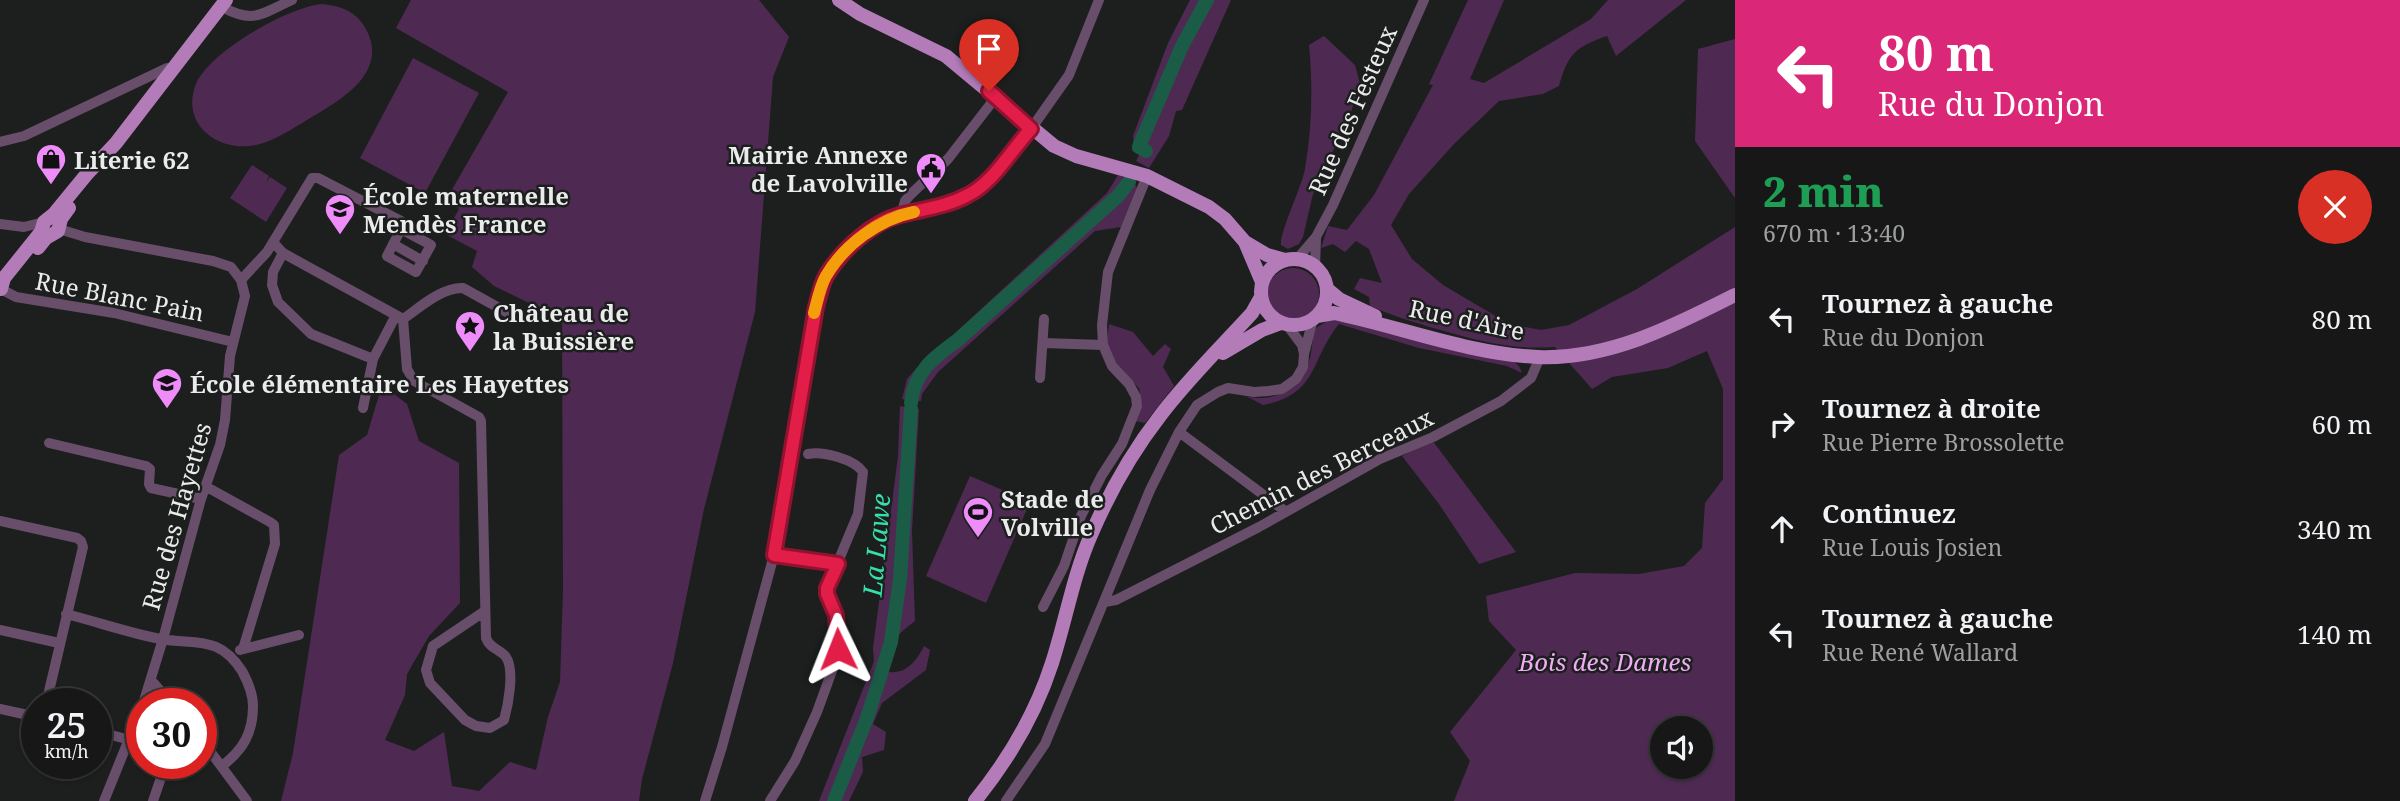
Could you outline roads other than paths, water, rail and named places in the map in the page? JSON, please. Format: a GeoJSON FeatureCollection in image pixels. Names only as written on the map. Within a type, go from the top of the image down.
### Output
{"type":"FeatureCollection","features":[{"type":"Feature","properties":{"kind":"main road"},"geometry":{"type":"LineString","coordinates":[[839,0],[860,14],[936,50],[1054,146],[1076,156],[1147,176],[1209,207],[1225,219],[1245,242],[1268,255],[1315,266],[1323,276],[1327,289],[1325,304],[1315,318],[1305,324],[1284,324],[1242,341],[1207,363]]}},
{"type":"Feature","properties":{"kind":"main road"},"geometry":{"type":"LineString","coordinates":[[1,290],[93,177],[108,153],[224,4]]}},
{"type":"Feature","properties":{"kind":"main road"},"geometry":{"type":"LineString","coordinates":[[1245,242],[1265,310],[1284,324]]}},
{"type":"Feature","properties":{"kind":"main road"},"geometry":{"type":"LineString","coordinates":[[975,801],[1002,765],[1036,704],[1052,664],[1091,534],[1129,460],[1160,416],[1252,313],[1270,268],[1291,260]]}},
{"type":"Feature","properties":{"kind":"main road","name":"Rue d'Aire"},"geometry":{"type":"LineString","coordinates":[[1327,289],[1339,299],[1388,325]]}},
{"type":"Feature","properties":{"kind":"main road","name":"Rue d'Aire"},"geometry":{"type":"LineString","coordinates":[[1315,318],[1334,313],[1498,353],[1540,357],[1594,352],[1638,340],[1684,321],[1735,295]]}},
{"type":"Feature","properties":{"kind":"street"},"geometry":{"type":"LineString","coordinates":[[224,4],[239,16],[252,18],[292,0]]}},
{"type":"Feature","properties":{"kind":"street"},"geometry":{"type":"LineString","coordinates":[[705,801],[774,555],[816,307],[825,277],[846,252],[875,227],[901,215],[934,208],[969,195],[991,176],[1031,129],[1069,75],[1099,0]]}},
{"type":"Feature","properties":{"kind":"street","name":"Rue des Festeux"},"geometry":{"type":"LineString","coordinates":[[1291,260],[1316,237],[1333,205],[1424,0]]}},
{"type":"Feature","properties":{"kind":"street"},"geometry":{"type":"LineString","coordinates":[[0,142],[24,136],[167,68],[173,71]]}},
{"type":"Feature","properties":{"kind":"street"},"geometry":{"type":"LineString","coordinates":[[901,215],[905,201],[948,159],[996,97]]}},
{"type":"Feature","properties":{"kind":"street"},"geometry":{"type":"LineString","coordinates":[[1043,607],[1064,566],[1082,516],[1102,475],[1122,444],[1137,406],[1136,397],[1129,384],[1112,366],[1103,345],[1103,308],[1108,272],[1147,176]]}},
{"type":"Feature","properties":{"kind":"street"},"geometry":{"type":"LineString","coordinates":[[0,224],[51,226],[85,237],[213,261],[231,267],[242,280],[267,252],[312,178],[318,178],[401,225],[431,246],[416,272],[387,256],[401,225]]}},
{"type":"Feature","properties":{"kind":"street","name":"Rue des Festeux"},"geometry":{"type":"LineString","coordinates":[[1315,266],[1316,237]]}},
{"type":"Feature","properties":{"kind":"street"},"geometry":{"type":"LineString","coordinates":[[273,242],[283,253],[399,317]]}},
{"type":"Feature","properties":{"kind":"street"},"geometry":{"type":"LineString","coordinates":[[283,253],[272,272],[272,285],[278,302],[311,334],[373,359]]}},
{"type":"Feature","properties":{"kind":"street","name":"Rue des Hayettes"},"geometry":{"type":"LineString","coordinates":[[148,688],[201,499],[220,446],[233,342],[244,296],[242,280]]}},
{"type":"Feature","properties":{"kind":"street"},"geometry":{"type":"LineString","coordinates":[[363,408],[373,359],[399,317],[456,288],[463,288],[510,314]]}},
{"type":"Feature","properties":{"kind":"street","name":"Rue Blanc Pain"},"geometry":{"type":"LineString","coordinates":[[1,290],[16,297],[114,313],[233,342]]}},
{"type":"Feature","properties":{"kind":"street"},"geometry":{"type":"LineString","coordinates":[[399,317],[407,369],[414,380],[479,417],[481,421],[486,638],[488,645],[505,656],[509,663],[510,700],[504,720],[490,728],[476,726],[456,712],[430,682],[426,670],[433,646],[485,611]]}},
{"type":"Feature","properties":{"kind":"street"},"geometry":{"type":"LineString","coordinates":[[1006,801],[1045,744],[1150,490],[1179,432],[1197,405],[1218,392],[1228,388],[1254,393],[1282,389],[1296,379],[1303,367],[1304,354],[1315,318]]}},
{"type":"Feature","properties":{"kind":"street"},"geometry":{"type":"LineString","coordinates":[[1040,378],[1044,319]]}},
{"type":"Feature","properties":{"kind":"street"},"geometry":{"type":"LineString","coordinates":[[1284,324],[1302,345],[1304,354]]}},
{"type":"Feature","properties":{"kind":"street"},"geometry":{"type":"LineString","coordinates":[[1043,343],[1103,345]]}},
{"type":"Feature","properties":{"kind":"street","name":"Chemin des Berceaux"},"geometry":{"type":"LineString","coordinates":[[1105,602],[1116,600],[1259,527],[1380,459],[1433,437],[1501,401],[1531,378],[1540,357]]}},
{"type":"Feature","properties":{"kind":"street"},"geometry":{"type":"LineString","coordinates":[[1179,432],[1285,511]]}},
{"type":"Feature","properties":{"kind":"street"},"geometry":{"type":"LineString","coordinates":[[49,443],[146,466],[150,469],[151,488],[201,499]]}},
{"type":"Feature","properties":{"kind":"street"},"geometry":{"type":"LineString","coordinates":[[770,801],[796,761],[833,668],[838,649],[838,628],[827,594],[830,580],[858,514],[863,472],[858,465],[817,452],[808,454]]}},
{"type":"Feature","properties":{"kind":"street"},"geometry":{"type":"LineString","coordinates":[[205,486],[274,525],[275,544],[243,649]]}},
{"type":"Feature","properties":{"kind":"street"},"geometry":{"type":"LineString","coordinates":[[0,521],[77,538],[83,547],[49,688]]}},
{"type":"Feature","properties":{"kind":"street"},"geometry":{"type":"LineString","coordinates":[[774,555],[838,564]]}},
{"type":"Feature","properties":{"kind":"street"},"geometry":{"type":"LineString","coordinates":[[66,614],[163,639],[207,643],[230,654],[251,688],[253,716],[245,744],[222,766]]}},
{"type":"Feature","properties":{"kind":"street"},"geometry":{"type":"LineString","coordinates":[[0,630],[59,643]]}},
{"type":"Feature","properties":{"kind":"street"},"geometry":{"type":"LineString","coordinates":[[230,654],[299,635]]}},
{"type":"Feature","properties":{"kind":"street"},"geometry":{"type":"LineString","coordinates":[[151,680],[158,688]]}},
{"type":"Feature","properties":{"kind":"street"},"geometry":{"type":"LineString","coordinates":[[0,709],[21,714]]}},
{"type":"Feature","properties":{"kind":"street","name":"Rue des Hayettes"},"geometry":{"type":"LineString","coordinates":[[104,801],[126,749]]}},
{"type":"Feature","properties":{"kind":"street"},"geometry":{"type":"LineString","coordinates":[[217,760],[247,801]]}},
{"type":"Feature","properties":{"kind":"street"},"geometry":{"type":"LineString","coordinates":[[153,801],[161,779]]}},
{"type":"Feature","properties":{"kind":"waterway","name":"La Lawe"},"geometry":{"type":"LineString","coordinates":[[1146,151],[1139,147],[1140,144],[1182,46],[1207,0]]}},
{"type":"Feature","properties":{"kind":"waterway","name":"La Lawe"},"geometry":{"type":"LineString","coordinates":[[911,403],[916,382],[933,359],[958,340],[1118,196],[1129,182]]}},
{"type":"Feature","properties":{"kind":"waterway","name":"La Lawe"},"geometry":{"type":"LineString","coordinates":[[834,801],[867,718],[891,642],[900,579],[911,409]]}},
{"type":"Feature","properties":{"kind":"place","name":"Literie 62"},"geometry":{"type":"Point","coordinates":[51,186]}},
{"type":"Feature","properties":{"kind":"place","name":"Mairie Annexe de Lavolville"},"geometry":{"type":"Point","coordinates":[931,195]}},
{"type":"Feature","properties":{"kind":"place","name":"École maternelle Mendès France"},"geometry":{"type":"Point","coordinates":[340,236]}},
{"type":"Feature","properties":{"kind":"place","name":"Château de la Buissière"},"geometry":{"type":"Point","coordinates":[470,353]}},
{"type":"Feature","properties":{"kind":"place","name":"École élémentaire Les Hayettes"},"geometry":{"type":"Point","coordinates":[167,410]}},
{"type":"Feature","properties":{"kind":"place","name":"Stade de Volville"},"geometry":{"type":"Point","coordinates":[978,539]}},
{"type":"Feature","properties":{"kind":"park label","name":"Bois des Dames"},"geometry":{"type":"Point","coordinates":[1605,661]}}]}
